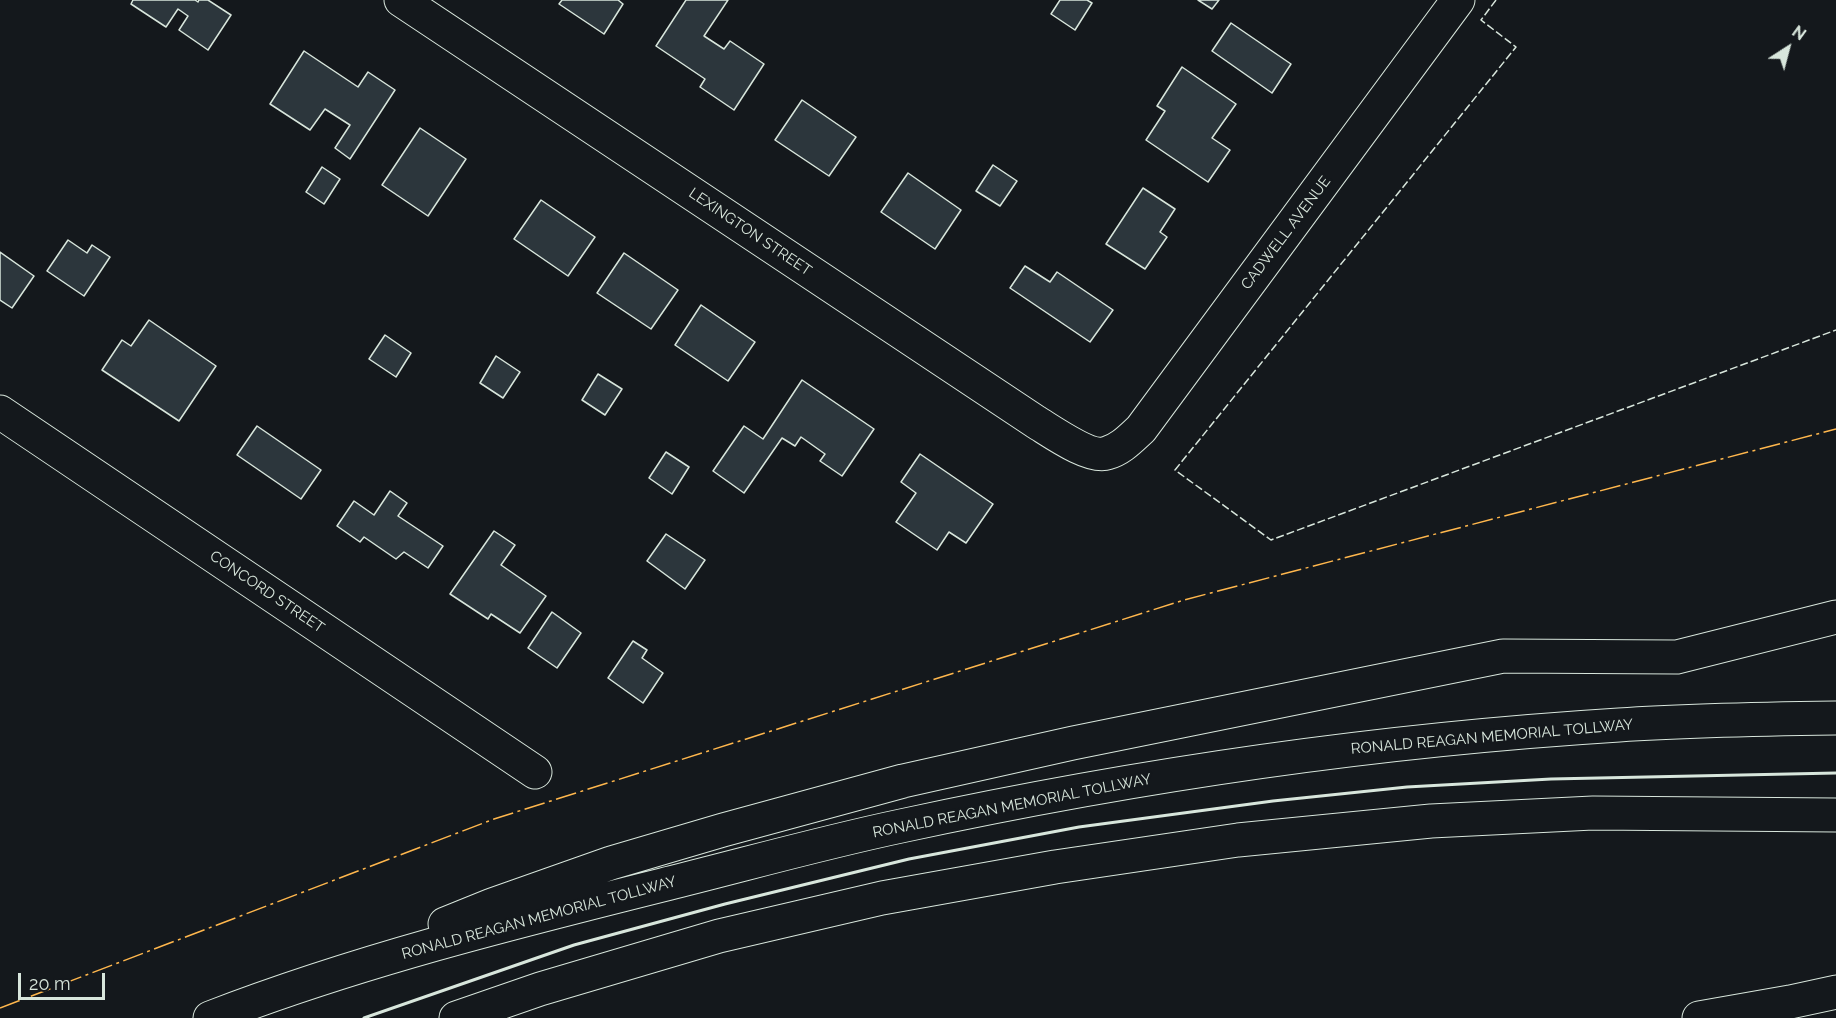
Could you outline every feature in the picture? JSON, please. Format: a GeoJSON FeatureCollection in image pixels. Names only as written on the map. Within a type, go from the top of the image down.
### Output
{"type":"FeatureCollection","features":[{"type":"Feature","properties":{"kind":"main road","name":"LEXINGTON STREET"},"geometry":{"type":"LineString","coordinates":[[401,0],[1036,422],[1068,441],[1090,451],[1104,454]]}},
{"type":"Feature","properties":{"kind":"main road","name":"CADWELL AVENUE"},"geometry":{"type":"LineString","coordinates":[[1104,454],[1123,446],[1141,429],[1450,3]]}},
{"type":"Feature","properties":{"kind":"main road","name":"CONCORD STREET"},"geometry":{"type":"LineString","coordinates":[[0,412],[535,772]]}},
{"type":"Feature","properties":{"kind":"main road"},"geometry":{"type":"LineString","coordinates":[[271,994],[492,905],[611,863],[903,781],[1073,743],[1503,656],[1677,657],[1836,617]]}},
{"type":"Feature","properties":{"kind":"main road","name":"RONALD REAGAN MEMORIAL TOLLWAY"},"geometry":{"type":"LineString","coordinates":[[210,1018],[271,994],[430,946],[731,868],[898,827],[1104,787],[1323,753],[1469,737],[1621,724],[1836,718]]}},
{"type":"Feature","properties":{"kind":"main road"},"geometry":{"type":"LineString","coordinates":[[456,1018],[540,989],[719,936],[882,898],[1055,867],[1238,840],[1431,821],[1593,813],[1836,816]]}},
{"type":"Feature","properties":{"kind":"main road"},"geometry":{"type":"LineString","coordinates":[[1699,1018],[1836,992]]}},
{"type":"Feature","properties":{"kind":"building"},"geometry":{"type":"Polygon","coordinates":[[[133,0],[195,0],[198,2],[208,0],[231,15],[208,50],[179,30],[188,16],[178,9],[166,27],[131,4],[133,0]]]}},
{"type":"Feature","properties":{"kind":"building"},"geometry":{"type":"Polygon","coordinates":[[[562,0],[618,0],[623,4],[604,34],[559,4],[562,0]]]}},
{"type":"Feature","properties":{"kind":"building"},"geometry":{"type":"Polygon","coordinates":[[[686,0],[728,0],[704,36],[724,49],[730,41],[764,64],[734,110],[700,87],[705,79],[656,46],[686,0]]]}},
{"type":"Feature","properties":{"kind":"building"},"geometry":{"type":"Polygon","coordinates":[[[1060,0],[1087,0],[1092,3],[1075,30],[1051,14],[1060,0]]]}},
{"type":"Feature","properties":{"kind":"building"},"geometry":{"type":"Polygon","coordinates":[[[1198,0],[1219,0],[1212,9],[1198,0]]]}},
{"type":"Feature","properties":{"kind":"building"},"geometry":{"type":"Polygon","coordinates":[[[1231,23],[1291,64],[1272,93],[1212,51],[1231,23]]]}},
{"type":"Feature","properties":{"kind":"building"},"geometry":{"type":"Polygon","coordinates":[[[304,51],[358,87],[368,72],[395,90],[350,159],[335,148],[350,125],[325,109],[310,130],[270,104],[304,51]]]}},
{"type":"Feature","properties":{"kind":"building"},"geometry":{"type":"Polygon","coordinates":[[[1182,67],[1236,104],[1212,138],[1230,150],[1208,182],[1146,140],[1165,111],[1157,106],[1182,67]]]}},
{"type":"Feature","properties":{"kind":"building"},"geometry":{"type":"Polygon","coordinates":[[[802,100],[856,137],[829,176],[775,140],[802,100]]]}},
{"type":"Feature","properties":{"kind":"building"},"geometry":{"type":"Polygon","coordinates":[[[420,128],[466,159],[428,216],[382,185],[420,128]]]}},
{"type":"Feature","properties":{"kind":"building"},"geometry":{"type":"Polygon","coordinates":[[[993,165],[1017,181],[1000,206],[976,191],[993,165]]]}},
{"type":"Feature","properties":{"kind":"building"},"geometry":{"type":"Polygon","coordinates":[[[322,167],[340,179],[324,204],[306,192],[322,167]]]}},
{"type":"Feature","properties":{"kind":"building"},"geometry":{"type":"Polygon","coordinates":[[[908,173],[961,210],[935,249],[881,212],[908,173]]]}},
{"type":"Feature","properties":{"kind":"building"},"geometry":{"type":"Polygon","coordinates":[[[1143,188],[1175,209],[1160,232],[1167,237],[1145,269],[1106,244],[1143,188]]]}},
{"type":"Feature","properties":{"kind":"building"},"geometry":{"type":"Polygon","coordinates":[[[541,200],[595,237],[568,276],[514,239],[541,200]]]}},
{"type":"Feature","properties":{"kind":"building"},"geometry":{"type":"Polygon","coordinates":[[[68,240],[87,253],[92,245],[110,257],[84,296],[47,271],[68,240]]]}},
{"type":"Feature","properties":{"kind":"building"},"geometry":{"type":"Polygon","coordinates":[[[0,252],[34,276],[12,308],[0,300],[0,252]]]}},
{"type":"Feature","properties":{"kind":"building"},"geometry":{"type":"Polygon","coordinates":[[[624,253],[678,290],[651,329],[597,293],[624,253]]]}},
{"type":"Feature","properties":{"kind":"building"},"geometry":{"type":"Polygon","coordinates":[[[1025,266],[1050,282],[1057,272],[1113,310],[1090,342],[1010,288],[1025,266]]]}},
{"type":"Feature","properties":{"kind":"building"},"geometry":{"type":"Polygon","coordinates":[[[701,305],[755,342],[728,381],[675,345],[701,305]]]}},
{"type":"Feature","properties":{"kind":"building"},"geometry":{"type":"Polygon","coordinates":[[[149,320],[216,366],[179,421],[102,370],[122,340],[131,346],[149,320]]]}},
{"type":"Feature","properties":{"kind":"building"},"geometry":{"type":"Polygon","coordinates":[[[385,335],[411,353],[396,377],[369,359],[385,335]]]}},
{"type":"Feature","properties":{"kind":"building"},"geometry":{"type":"Polygon","coordinates":[[[496,356],[520,372],[503,398],[480,383],[496,356]]]}},
{"type":"Feature","properties":{"kind":"building"},"geometry":{"type":"Polygon","coordinates":[[[598,374],[622,389],[605,415],[582,400],[598,374]]]}},
{"type":"Feature","properties":{"kind":"building"},"geometry":{"type":"Polygon","coordinates":[[[802,380],[874,429],[842,476],[820,461],[825,454],[801,437],[795,446],[782,438],[744,493],[713,471],[744,426],[763,439],[802,380]]]}},
{"type":"Feature","properties":{"kind":"building"},"geometry":{"type":"Polygon","coordinates":[[[257,426],[321,470],[301,499],[237,455],[257,426]]]}},
{"type":"Feature","properties":{"kind":"building"},"geometry":{"type":"Polygon","coordinates":[[[666,452],[689,467],[672,494],[649,478],[666,452]]]}},
{"type":"Feature","properties":{"kind":"building"},"geometry":{"type":"Polygon","coordinates":[[[920,454],[993,504],[966,543],[949,532],[937,550],[896,522],[916,493],[901,482],[920,454]]]}},
{"type":"Feature","properties":{"kind":"building"},"geometry":{"type":"Polygon","coordinates":[[[390,491],[407,503],[398,516],[443,546],[428,568],[404,552],[396,559],[364,537],[360,542],[337,526],[354,501],[374,515],[390,491]]]}},
{"type":"Feature","properties":{"kind":"building"},"geometry":{"type":"Polygon","coordinates":[[[494,531],[515,545],[501,565],[546,596],[520,633],[491,614],[488,619],[450,594],[494,531]]]}},
{"type":"Feature","properties":{"kind":"building"},"geometry":{"type":"Polygon","coordinates":[[[666,534],[705,560],[685,589],[647,561],[666,534]]]}},
{"type":"Feature","properties":{"kind":"building"},"geometry":{"type":"Polygon","coordinates":[[[552,612],[581,633],[557,668],[528,648],[552,612]]]}},
{"type":"Feature","properties":{"kind":"building"},"geometry":{"type":"Polygon","coordinates":[[[633,641],[647,650],[642,658],[663,673],[643,703],[608,678],[633,641]]]}},
{"type":"Feature","properties":{"kind":"fence"},"geometry":{"type":"LineString","coordinates":[[1496,0],[1481,20],[1516,47],[1175,470],[1271,540],[1836,330]]}},
{"type":"Feature","properties":{"kind":"wall"},"geometry":{"type":"LineString","coordinates":[[364,1018],[574,945],[725,904],[909,859],[1079,827],[1273,801],[1407,787],[1551,779],[1836,773]]}},
{"type":"Feature","properties":{"kind":"power"},"geometry":{"type":"LineString","coordinates":[[0,1008],[494,819],[1184,600],[1836,429]]}}]}
